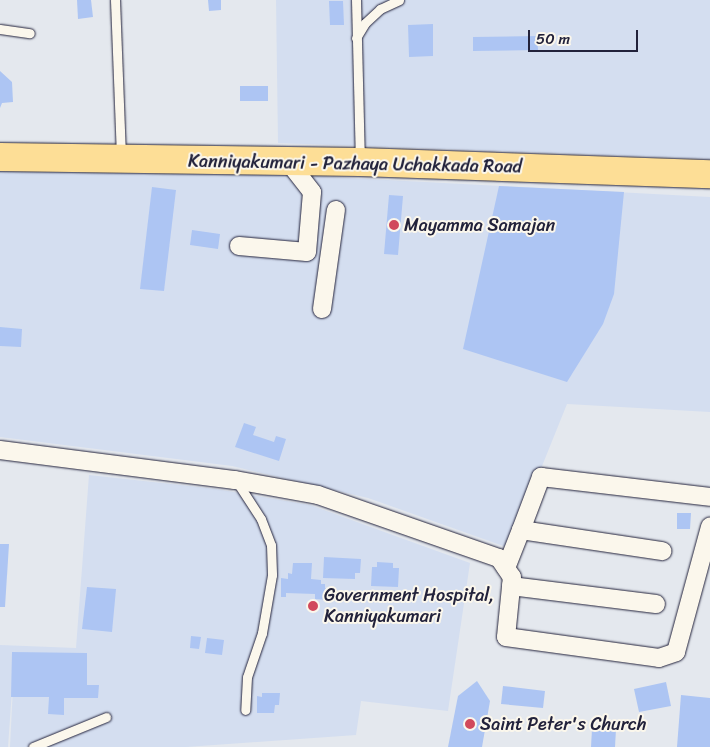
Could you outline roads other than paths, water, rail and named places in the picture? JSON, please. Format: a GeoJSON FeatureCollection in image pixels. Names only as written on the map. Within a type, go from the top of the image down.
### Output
{"type":"FeatureCollection","features":[{"type":"Feature","properties":{"kind":"main road","name":"Kanniyakumari - Pazhaya Uchakkada Road"},"geometry":{"type":"LineString","coordinates":[[0,158],[360,162],[710,174]]}},
{"type":"Feature","properties":{"kind":"street"},"geometry":{"type":"LineString","coordinates":[[288,161],[312,192],[307,252],[314,262],[327,265]]}},
{"type":"Feature","properties":{"kind":"street"},"geometry":{"type":"LineString","coordinates":[[322,309],[336,210]]}},
{"type":"Feature","properties":{"kind":"street"},"geometry":{"type":"LineString","coordinates":[[239,246],[307,252]]}},
{"type":"Feature","properties":{"kind":"street"},"geometry":{"type":"LineString","coordinates":[[0,450],[235,480],[318,495],[499,558],[512,577],[506,637],[659,658],[676,652],[710,526]]}},
{"type":"Feature","properties":{"kind":"street"},"geometry":{"type":"LineString","coordinates":[[506,568],[541,477],[710,497]]}},
{"type":"Feature","properties":{"kind":"street"},"geometry":{"type":"LineString","coordinates":[[521,530],[662,551]]}},
{"type":"Feature","properties":{"kind":"street"},"geometry":{"type":"LineString","coordinates":[[511,586],[656,604]]}},
{"type":"Feature","properties":{"kind":"lane"},"geometry":{"type":"LineString","coordinates":[[115,0],[121,160]]}},
{"type":"Feature","properties":{"kind":"lane"},"geometry":{"type":"LineString","coordinates":[[356,0],[360,162]]}},
{"type":"Feature","properties":{"kind":"lane"},"geometry":{"type":"LineString","coordinates":[[356,38],[380,9],[399,0]]}},
{"type":"Feature","properties":{"kind":"lane"},"geometry":{"type":"LineString","coordinates":[[0,29],[30,33]]}},
{"type":"Feature","properties":{"kind":"lane"},"geometry":{"type":"LineString","coordinates":[[235,480],[261,519],[270,545],[272,575],[262,632],[247,677],[245,710]]}},
{"type":"Feature","properties":{"kind":"lane"},"geometry":{"type":"LineString","coordinates":[[33,747],[106,717]]}},
{"type":"Feature","properties":{"kind":"place","name":"Mayamma Samajan"},"geometry":{"type":"Point","coordinates":[394,225]}},
{"type":"Feature","properties":{"kind":"place","name":"Government Hospital, Kanniyakumari"},"geometry":{"type":"Point","coordinates":[313,606]}},
{"type":"Feature","properties":{"kind":"place","name":"Saint Peter's Church"},"geometry":{"type":"Point","coordinates":[470,724]}}]}
